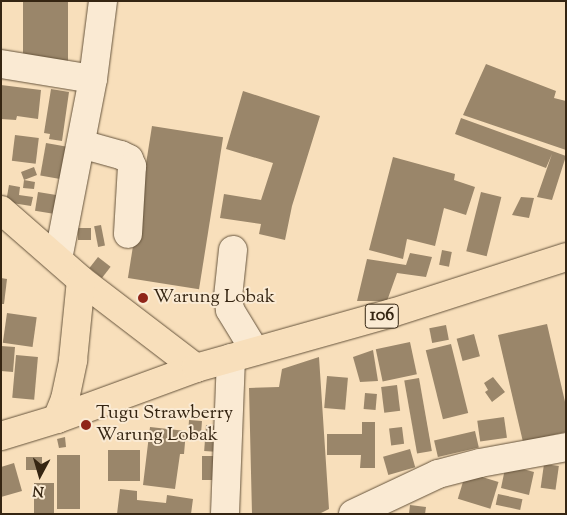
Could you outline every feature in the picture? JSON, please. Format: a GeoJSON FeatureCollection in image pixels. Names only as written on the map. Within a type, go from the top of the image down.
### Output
{"type":"FeatureCollection","features":[{"type":"Feature","properties":{"kind":"main road"},"geometry":{"type":"LineString","coordinates":[[1,210],[81,280],[196,368]]}},
{"type":"Feature","properties":{"kind":"main road","name":"106"},"geometry":{"type":"LineString","coordinates":[[1,436],[57,419],[196,368],[392,313],[566,257]]}},
{"type":"Feature","properties":{"kind":"main road"},"geometry":{"type":"LineString","coordinates":[[57,419],[73,360],[81,280]]}},
{"type":"Feature","properties":{"kind":"street"},"geometry":{"type":"LineString","coordinates":[[58,259],[93,79],[103,1]]}},
{"type":"Feature","properties":{"kind":"street"},"geometry":{"type":"LineString","coordinates":[[1,64],[93,79]]}},
{"type":"Feature","properties":{"kind":"street"},"geometry":{"type":"LineString","coordinates":[[81,144],[121,154],[129,159],[132,166],[128,234]]}},
{"type":"Feature","properties":{"kind":"street"},"geometry":{"type":"LineString","coordinates":[[225,514],[243,354],[228,297],[233,250]]}},
{"type":"Feature","properties":{"kind":"street"},"geometry":{"type":"LineString","coordinates":[[353,514],[438,474],[480,463],[566,447]]}},
{"type":"Feature","properties":{"kind":"building"},"geometry":{"type":"Polygon","coordinates":[[[23,1],[68,1],[68,62],[23,62],[23,1]]]}},
{"type":"Feature","properties":{"kind":"building"},"geometry":{"type":"Polygon","coordinates":[[[486,64],[556,91],[554,98],[566,101],[566,150],[463,115],[486,64]]]}},
{"type":"Feature","properties":{"kind":"building"},"geometry":{"type":"Polygon","coordinates":[[[1,85],[41,90],[38,119],[17,116],[16,120],[1,119],[1,85]]]}},
{"type":"Feature","properties":{"kind":"building"},"geometry":{"type":"Polygon","coordinates":[[[51,89],[69,92],[62,141],[49,139],[50,134],[44,133],[51,89]]]}},
{"type":"Feature","properties":{"kind":"building"},"geometry":{"type":"Polygon","coordinates":[[[243,91],[320,116],[292,206],[285,240],[259,234],[261,224],[220,218],[224,194],[261,200],[273,163],[226,149],[243,91]]]}},
{"type":"Feature","properties":{"kind":"building"},"geometry":{"type":"Polygon","coordinates":[[[461,118],[566,156],[552,200],[537,197],[552,154],[546,168],[455,134],[461,118]]]}},
{"type":"Feature","properties":{"kind":"building"},"geometry":{"type":"Polygon","coordinates":[[[152,126],[223,137],[199,289],[128,278],[152,126]]]}},
{"type":"Feature","properties":{"kind":"building"},"geometry":{"type":"Polygon","coordinates":[[[15,135],[39,138],[36,164],[12,161],[15,135]]]}},
{"type":"Feature","properties":{"kind":"building"},"geometry":{"type":"Polygon","coordinates":[[[46,143],[69,147],[63,179],[40,175],[46,143]]]}},
{"type":"Feature","properties":{"kind":"building"},"geometry":{"type":"Polygon","coordinates":[[[393,157],[455,174],[454,180],[475,187],[466,215],[444,208],[435,246],[407,239],[403,259],[369,250],[393,157]]]}},
{"type":"Feature","properties":{"kind":"building"},"geometry":{"type":"Polygon","coordinates":[[[34,167],[37,175],[24,180],[21,172],[34,167]]]}},
{"type":"Feature","properties":{"kind":"building"},"geometry":{"type":"Polygon","coordinates":[[[24,180],[35,182],[34,189],[23,188],[24,180]]]}},
{"type":"Feature","properties":{"kind":"building"},"geometry":{"type":"Polygon","coordinates":[[[9,185],[20,187],[19,195],[33,197],[31,206],[6,202],[9,185]]]}},
{"type":"Feature","properties":{"kind":"building"},"geometry":{"type":"Polygon","coordinates":[[[38,192],[58,195],[55,214],[35,211],[38,192]]]}},
{"type":"Feature","properties":{"kind":"building"},"geometry":{"type":"Polygon","coordinates":[[[481,192],[501,197],[487,256],[466,251],[481,192]]]}},
{"type":"Feature","properties":{"kind":"building"},"geometry":{"type":"Polygon","coordinates":[[[521,197],[534,198],[529,218],[512,215],[521,197]]]}},
{"type":"Feature","properties":{"kind":"building"},"geometry":{"type":"Polygon","coordinates":[[[101,225],[105,246],[98,247],[94,226],[101,225]]]}},
{"type":"Feature","properties":{"kind":"building"},"geometry":{"type":"Polygon","coordinates":[[[78,228],[91,228],[91,240],[78,240],[78,228]]]}},
{"type":"Feature","properties":{"kind":"building"},"geometry":{"type":"Polygon","coordinates":[[[442,250],[452,252],[449,267],[439,265],[442,250]]]}},
{"type":"Feature","properties":{"kind":"building"},"geometry":{"type":"Polygon","coordinates":[[[410,253],[432,257],[426,277],[397,273],[387,301],[357,301],[367,259],[406,265],[410,253]]]}},
{"type":"Feature","properties":{"kind":"building"},"geometry":{"type":"Polygon","coordinates":[[[98,257],[111,267],[102,278],[89,268],[98,257]]]}},
{"type":"Feature","properties":{"kind":"building"},"geometry":{"type":"Polygon","coordinates":[[[1,278],[7,279],[4,304],[1,304],[1,278]]]}},
{"type":"Feature","properties":{"kind":"building"},"geometry":{"type":"Polygon","coordinates":[[[7,313],[37,317],[33,347],[3,343],[7,313]]]}},
{"type":"Feature","properties":{"kind":"building"},"geometry":{"type":"Polygon","coordinates":[[[547,324],[566,406],[566,432],[523,442],[498,335],[547,324]]]}},
{"type":"Feature","properties":{"kind":"building"},"geometry":{"type":"Polygon","coordinates":[[[446,325],[449,340],[432,343],[429,328],[446,325]]]}},
{"type":"Feature","properties":{"kind":"building"},"geometry":{"type":"Polygon","coordinates":[[[474,334],[480,356],[463,361],[457,339],[474,334]]]}},
{"type":"Feature","properties":{"kind":"building"},"geometry":{"type":"Polygon","coordinates":[[[410,342],[417,374],[383,382],[376,349],[410,342]]]}},
{"type":"Feature","properties":{"kind":"building"},"geometry":{"type":"Polygon","coordinates":[[[451,344],[468,413],[443,419],[426,350],[451,344]]]}},
{"type":"Feature","properties":{"kind":"building"},"geometry":{"type":"Polygon","coordinates":[[[1,346],[15,347],[13,372],[1,371],[1,346]]]}},
{"type":"Feature","properties":{"kind":"building"},"geometry":{"type":"Polygon","coordinates":[[[373,350],[378,381],[360,382],[353,357],[373,350]]]}},
{"type":"Feature","properties":{"kind":"building"},"geometry":{"type":"Polygon","coordinates":[[[16,355],[38,357],[34,400],[12,398],[16,355]]]}},
{"type":"Feature","properties":{"kind":"building"},"geometry":{"type":"Polygon","coordinates":[[[319,357],[329,509],[319,514],[252,514],[249,388],[279,387],[282,369],[319,357]]]}},
{"type":"Feature","properties":{"kind":"building"},"geometry":{"type":"Polygon","coordinates":[[[327,376],[348,378],[345,410],[324,408],[327,376]]]}},
{"type":"Feature","properties":{"kind":"building"},"geometry":{"type":"Polygon","coordinates":[[[493,377],[505,392],[492,402],[485,392],[488,390],[484,383],[493,377]]]}},
{"type":"Feature","properties":{"kind":"building"},"geometry":{"type":"Polygon","coordinates":[[[419,378],[432,451],[417,453],[404,381],[419,378]]]}},
{"type":"Feature","properties":{"kind":"building"},"geometry":{"type":"Polygon","coordinates":[[[397,385],[400,411],[384,413],[381,387],[397,385]]]}},
{"type":"Feature","properties":{"kind":"building"},"geometry":{"type":"Polygon","coordinates":[[[365,393],[377,394],[376,410],[364,409],[365,393]]]}},
{"type":"Feature","properties":{"kind":"building"},"geometry":{"type":"Polygon","coordinates":[[[504,417],[507,438],[480,442],[477,421],[504,417]]]}},
{"type":"Feature","properties":{"kind":"building"},"geometry":{"type":"Polygon","coordinates":[[[189,420],[202,421],[201,438],[188,437],[189,420]]]}},
{"type":"Feature","properties":{"kind":"building"},"geometry":{"type":"Polygon","coordinates":[[[362,422],[375,422],[375,468],[360,468],[361,455],[327,455],[327,434],[362,434],[362,422]]]}},
{"type":"Feature","properties":{"kind":"building"},"geometry":{"type":"Polygon","coordinates":[[[206,425],[221,426],[219,452],[204,451],[206,425]]]}},
{"type":"Feature","properties":{"kind":"building"},"geometry":{"type":"Polygon","coordinates":[[[150,427],[186,431],[184,454],[180,454],[175,489],[143,485],[150,427]]]}},
{"type":"Feature","properties":{"kind":"building"},"geometry":{"type":"Polygon","coordinates":[[[402,427],[404,444],[391,445],[389,429],[402,427]]]}},
{"type":"Feature","properties":{"kind":"building"},"geometry":{"type":"Polygon","coordinates":[[[475,431],[479,448],[438,457],[434,440],[475,431]]]}},
{"type":"Feature","properties":{"kind":"building"},"geometry":{"type":"Polygon","coordinates":[[[65,437],[66,447],[59,448],[57,439],[65,437]]]}},
{"type":"Feature","properties":{"kind":"building"},"geometry":{"type":"Polygon","coordinates":[[[410,449],[415,467],[388,475],[383,457],[410,449]]]}},
{"type":"Feature","properties":{"kind":"building"},"geometry":{"type":"Polygon","coordinates":[[[108,450],[140,450],[140,481],[108,481],[108,450]]]}},
{"type":"Feature","properties":{"kind":"building"},"geometry":{"type":"Polygon","coordinates":[[[57,455],[80,455],[80,509],[57,509],[57,455]]]}},
{"type":"Feature","properties":{"kind":"building"},"geometry":{"type":"Polygon","coordinates":[[[202,456],[223,456],[223,480],[202,480],[202,456]]]}},
{"type":"Feature","properties":{"kind":"building"},"geometry":{"type":"Polygon","coordinates":[[[26,457],[42,457],[42,470],[26,470],[26,457]]]}},
{"type":"Feature","properties":{"kind":"building"},"geometry":{"type":"Polygon","coordinates":[[[507,459],[524,463],[523,469],[534,472],[529,495],[501,488],[507,459]]]}},
{"type":"Feature","properties":{"kind":"building"},"geometry":{"type":"Polygon","coordinates":[[[14,463],[22,491],[1,497],[1,467],[14,463]]]}},
{"type":"Feature","properties":{"kind":"building"},"geometry":{"type":"Polygon","coordinates":[[[544,464],[559,466],[556,490],[541,488],[544,464]]]}},
{"type":"Feature","properties":{"kind":"building"},"geometry":{"type":"Polygon","coordinates":[[[466,472],[499,482],[490,509],[458,499],[466,472]]]}},
{"type":"Feature","properties":{"kind":"building"},"geometry":{"type":"Polygon","coordinates":[[[34,483],[54,483],[54,514],[34,514],[34,483]]]}},
{"type":"Feature","properties":{"kind":"building"},"geometry":{"type":"Polygon","coordinates":[[[120,489],[137,491],[137,500],[166,503],[167,495],[193,499],[191,514],[117,514],[120,489]]]}},
{"type":"Feature","properties":{"kind":"building"},"geometry":{"type":"Polygon","coordinates":[[[498,494],[522,499],[520,510],[496,505],[498,494]]]}},
{"type":"Feature","properties":{"kind":"building"},"geometry":{"type":"Polygon","coordinates":[[[410,505],[426,507],[425,514],[409,514],[410,505]]]}},
{"type":"Feature","properties":{"kind":"place","name":"Warung Lobak"},"geometry":{"type":"Point","coordinates":[143,298]}},
{"type":"Feature","properties":{"kind":"place","name":"Tugu Strawberry Warung Lobak"},"geometry":{"type":"Point","coordinates":[86,425]}}]}
